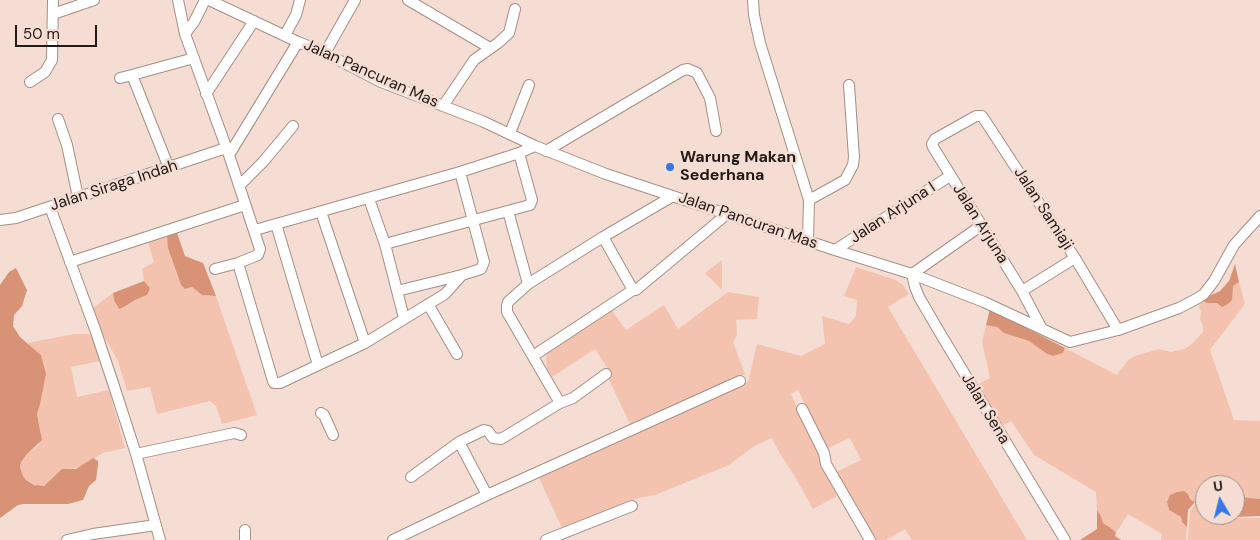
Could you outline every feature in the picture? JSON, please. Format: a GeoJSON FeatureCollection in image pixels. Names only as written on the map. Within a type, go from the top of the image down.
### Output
{"type":"FeatureCollection","features":[{"type":"Feature","properties":{"kind":"street"},"geometry":{"type":"LineString","coordinates":[[30,82],[45,72],[52,60],[53,0]]}},
{"type":"Feature","properties":{"kind":"street"},"geometry":{"type":"LineString","coordinates":[[53,14],[94,0]]}},
{"type":"Feature","properties":{"kind":"street"},"geometry":{"type":"LineString","coordinates":[[178,0],[185,34],[255,230],[260,253],[238,263],[215,269]]}},
{"type":"Feature","properties":{"kind":"street"},"geometry":{"type":"LineString","coordinates":[[185,34],[207,0]]}},
{"type":"Feature","properties":{"kind":"street","name":"Jalan Pancuran Mas"},"geometry":{"type":"LineString","coordinates":[[207,0],[325,53],[380,82],[510,133],[535,146],[606,174],[912,274],[984,302],[1070,342],[1118,330],[1179,308],[1204,294],[1214,281],[1234,245],[1260,216]]}},
{"type":"Feature","properties":{"kind":"street"},"geometry":{"type":"LineString","coordinates":[[285,35],[296,15],[300,0]]}},
{"type":"Feature","properties":{"kind":"street"},"geometry":{"type":"LineString","coordinates":[[325,53],[355,0]]}},
{"type":"Feature","properties":{"kind":"street"},"geometry":{"type":"LineString","coordinates":[[753,0],[760,43],[809,200],[808,241]]}},
{"type":"Feature","properties":{"kind":"street"},"geometry":{"type":"LineString","coordinates":[[412,1],[490,48]]}},
{"type":"Feature","properties":{"kind":"street"},"geometry":{"type":"LineString","coordinates":[[443,106],[469,65],[509,33],[515,9]]}},
{"type":"Feature","properties":{"kind":"street"},"geometry":{"type":"LineString","coordinates":[[206,94],[254,21]]}},
{"type":"Feature","properties":{"kind":"street"},"geometry":{"type":"LineString","coordinates":[[227,152],[298,42]]}},
{"type":"Feature","properties":{"kind":"street"},"geometry":{"type":"LineString","coordinates":[[120,78],[194,58]]}},
{"type":"Feature","properties":{"kind":"street"},"geometry":{"type":"LineString","coordinates":[[546,150],[682,70],[688,69],[697,73],[708,92],[716,131]]}},
{"type":"Feature","properties":{"kind":"street"},"geometry":{"type":"LineString","coordinates":[[132,76],[169,168]]}},
{"type":"Feature","properties":{"kind":"street"},"geometry":{"type":"LineString","coordinates":[[809,200],[845,180],[853,165],[849,84]]}},
{"type":"Feature","properties":{"kind":"street"},"geometry":{"type":"LineString","coordinates":[[510,133],[529,85]]}},
{"type":"Feature","properties":{"kind":"street","name":"Jalan Samiaji"},"geometry":{"type":"LineString","coordinates":[[955,127],[975,116],[982,116],[1075,258],[1118,330]]}},
{"type":"Feature","properties":{"kind":"street"},"geometry":{"type":"LineString","coordinates":[[58,119],[67,145],[78,197]]}},
{"type":"Feature","properties":{"kind":"street"},"geometry":{"type":"LineString","coordinates":[[239,186],[263,162],[293,126]]}},
{"type":"Feature","properties":{"kind":"street","name":"Jalan Arjuna"},"geometry":{"type":"LineString","coordinates":[[955,127],[935,139],[932,144],[1022,291],[1042,329]]}},
{"type":"Feature","properties":{"kind":"street"},"geometry":{"type":"LineString","coordinates":[[255,230],[460,172],[519,154],[535,146]]}},
{"type":"Feature","properties":{"kind":"street","name":"Jalan Siraga Indah"},"geometry":{"type":"LineString","coordinates":[[0,220],[16,218],[169,168],[227,152]]}},
{"type":"Feature","properties":{"kind":"street"},"geometry":{"type":"LineString","coordinates":[[385,244],[530,205],[532,202],[519,154]]}},
{"type":"Feature","properties":{"kind":"street"},"geometry":{"type":"LineString","coordinates":[[397,291],[480,270],[484,263],[460,172]]}},
{"type":"Feature","properties":{"kind":"street","name":"Jalan Arjuna I"},"geometry":{"type":"LineString","coordinates":[[835,250],[950,176]]}},
{"type":"Feature","properties":{"kind":"street"},"geometry":{"type":"LineString","coordinates":[[560,404],[509,316],[506,306],[508,302],[528,284],[673,196]]}},
{"type":"Feature","properties":{"kind":"street"},"geometry":{"type":"LineString","coordinates":[[369,199],[385,244],[404,318]]}},
{"type":"Feature","properties":{"kind":"street"},"geometry":{"type":"LineString","coordinates":[[70,262],[245,205]]}},
{"type":"Feature","properties":{"kind":"street"},"geometry":{"type":"LineString","coordinates":[[50,207],[95,329],[136,454],[160,540]]}},
{"type":"Feature","properties":{"kind":"street"},"geometry":{"type":"LineString","coordinates":[[508,211],[528,284]]}},
{"type":"Feature","properties":{"kind":"street"},"geometry":{"type":"LineString","coordinates":[[320,212],[364,343]]}},
{"type":"Feature","properties":{"kind":"street"},"geometry":{"type":"LineString","coordinates":[[533,356],[633,290],[636,290],[727,214]]}},
{"type":"Feature","properties":{"kind":"street"},"geometry":{"type":"LineString","coordinates":[[276,224],[318,365]]}},
{"type":"Feature","properties":{"kind":"street"},"geometry":{"type":"LineString","coordinates":[[912,274],[982,225]]}},
{"type":"Feature","properties":{"kind":"street"},"geometry":{"type":"LineString","coordinates":[[603,237],[633,290]]}},
{"type":"Feature","properties":{"kind":"street"},"geometry":{"type":"LineString","coordinates":[[1022,291],[1075,258]]}},
{"type":"Feature","properties":{"kind":"street"},"geometry":{"type":"LineString","coordinates":[[238,263],[274,383],[280,383],[364,343],[445,294],[462,275]]}},
{"type":"Feature","properties":{"kind":"street","name":"Jalan Sena"},"geometry":{"type":"LineString","coordinates":[[912,274],[919,297],[1065,540]]}},
{"type":"Feature","properties":{"kind":"street"},"geometry":{"type":"LineString","coordinates":[[428,304],[457,354]]}},
{"type":"Feature","properties":{"kind":"street"},"geometry":{"type":"LineString","coordinates":[[410,477],[459,442],[484,430],[488,431],[493,438],[501,439],[573,398],[606,374]]}},
{"type":"Feature","properties":{"kind":"street"},"geometry":{"type":"LineString","coordinates":[[393,540],[487,495],[740,381]]}},
{"type":"Feature","properties":{"kind":"street"},"geometry":{"type":"LineString","coordinates":[[802,408],[824,453],[827,465],[870,540]]}},
{"type":"Feature","properties":{"kind":"street"},"geometry":{"type":"LineString","coordinates":[[321,413],[324,415],[333,435]]}},
{"type":"Feature","properties":{"kind":"street"},"geometry":{"type":"LineString","coordinates":[[136,454],[234,433],[241,435]]}},
{"type":"Feature","properties":{"kind":"street"},"geometry":{"type":"LineString","coordinates":[[459,442],[487,495]]}},
{"type":"Feature","properties":{"kind":"street"},"geometry":{"type":"LineString","coordinates":[[546,540],[632,506]]}},
{"type":"Feature","properties":{"kind":"street"},"geometry":{"type":"LineString","coordinates":[[67,540],[93,534],[156,525]]}},
{"type":"Feature","properties":{"kind":"shaded area"},"geometry":{"type":"Polygon","coordinates":[[[176,230],[185,256],[203,263],[216,296],[202,295],[192,287],[185,289],[181,285],[168,248],[168,233],[176,230]]]}},
{"type":"Feature","properties":{"kind":"shaded area"},"geometry":{"type":"Polygon","coordinates":[[[168,233],[172,260],[181,285],[185,289],[192,287],[198,292],[209,296],[216,296],[257,415],[222,424],[216,406],[210,401],[157,414],[150,387],[127,391],[118,361],[93,317],[93,308],[113,293],[114,300],[122,308],[127,303],[143,297],[150,288],[144,281],[142,269],[154,262],[147,239],[168,233]]]}},
{"type":"Feature","properties":{"kind":"shaded area"},"geometry":{"type":"Polygon","coordinates":[[[722,260],[722,290],[705,273],[722,260]]]}},
{"type":"Feature","properties":{"kind":"shaded area"},"geometry":{"type":"Polygon","coordinates":[[[1235,264],[1239,282],[1233,286],[1232,300],[1222,307],[1217,303],[1207,303],[1201,300],[1220,291],[1229,281],[1235,264]]]}},
{"type":"Feature","properties":{"kind":"shaded area"},"geometry":{"type":"Polygon","coordinates":[[[856,267],[896,280],[903,285],[909,294],[888,307],[1027,540],[912,540],[905,529],[886,540],[874,540],[836,472],[861,460],[850,438],[826,449],[798,390],[791,394],[837,496],[813,509],[772,438],[754,446],[729,465],[655,495],[635,499],[562,528],[539,478],[748,382],[757,344],[801,356],[825,344],[822,316],[849,324],[856,316],[857,300],[844,296],[856,267]]]}},
{"type":"Feature","properties":{"kind":"shaded area"},"geometry":{"type":"Polygon","coordinates":[[[16,268],[27,290],[22,306],[14,315],[13,326],[20,337],[41,355],[46,374],[37,414],[42,440],[21,462],[20,467],[23,476],[34,485],[44,486],[62,469],[76,469],[93,458],[98,461],[98,465],[96,480],[89,486],[83,500],[68,504],[18,505],[0,518],[0,285],[9,272],[16,268]]]}},
{"type":"Feature","properties":{"kind":"shaded area"},"geometry":{"type":"Polygon","coordinates":[[[144,281],[150,288],[147,295],[119,309],[114,300],[113,293],[144,281]]]}},
{"type":"Feature","properties":{"kind":"shaded area"},"geometry":{"type":"Polygon","coordinates":[[[1239,282],[1245,304],[1210,350],[1234,420],[1260,421],[1260,499],[1245,497],[1245,475],[1195,475],[1195,502],[1190,499],[1188,494],[1170,495],[1167,502],[1169,510],[1181,517],[1182,522],[1187,527],[1186,540],[1161,540],[1162,534],[1128,514],[1116,533],[1107,527],[1097,510],[1096,492],[1034,455],[1011,421],[1000,427],[977,385],[990,378],[982,342],[986,325],[990,324],[1004,333],[1029,341],[1053,356],[1063,353],[1065,348],[1117,375],[1128,360],[1135,356],[1159,349],[1171,352],[1184,349],[1192,344],[1203,332],[1199,307],[1201,300],[1207,303],[1217,303],[1239,282]]]}},
{"type":"Feature","properties":{"kind":"shaded area"},"geometry":{"type":"Polygon","coordinates":[[[728,292],[759,297],[757,319],[736,320],[737,335],[733,342],[745,374],[630,424],[605,371],[608,369],[595,349],[552,377],[547,369],[546,356],[551,349],[610,308],[626,330],[664,305],[678,329],[728,292]]]}},
{"type":"Feature","properties":{"kind":"shaded area"},"geometry":{"type":"Polygon","coordinates":[[[990,309],[1065,348],[1063,353],[1053,356],[1047,354],[1029,341],[1004,333],[997,327],[986,325],[990,309]]]}},
{"type":"Feature","properties":{"kind":"shaded area"},"geometry":{"type":"Polygon","coordinates":[[[74,334],[89,334],[92,337],[100,361],[71,367],[77,397],[109,390],[125,448],[103,453],[81,467],[67,469],[54,476],[48,484],[39,487],[26,480],[20,467],[27,454],[39,445],[41,433],[37,414],[42,394],[41,355],[27,343],[74,334]]]}},
{"type":"Feature","properties":{"kind":"shaded area"},"geometry":{"type":"Polygon","coordinates":[[[1184,491],[1195,502],[1188,510],[1187,527],[1182,522],[1181,517],[1169,510],[1167,502],[1170,495],[1184,491]]]}},
{"type":"Feature","properties":{"kind":"shaded area"},"geometry":{"type":"Polygon","coordinates":[[[1245,497],[1260,499],[1260,516],[1245,517],[1245,497]]]}},
{"type":"Feature","properties":{"kind":"shaded area"},"geometry":{"type":"Polygon","coordinates":[[[1195,505],[1195,525],[1245,525],[1245,518],[1260,518],[1260,540],[1188,540],[1190,511],[1195,505]]]}},
{"type":"Feature","properties":{"kind":"shaded area"},"geometry":{"type":"Polygon","coordinates":[[[1097,510],[1103,523],[1112,529],[1116,533],[1115,536],[1121,540],[1080,540],[1097,529],[1097,510]]]}},
{"type":"Feature","properties":{"kind":"place","name":"Warung Makan Sederhana"},"geometry":{"type":"Point","coordinates":[670,167]}}]}
